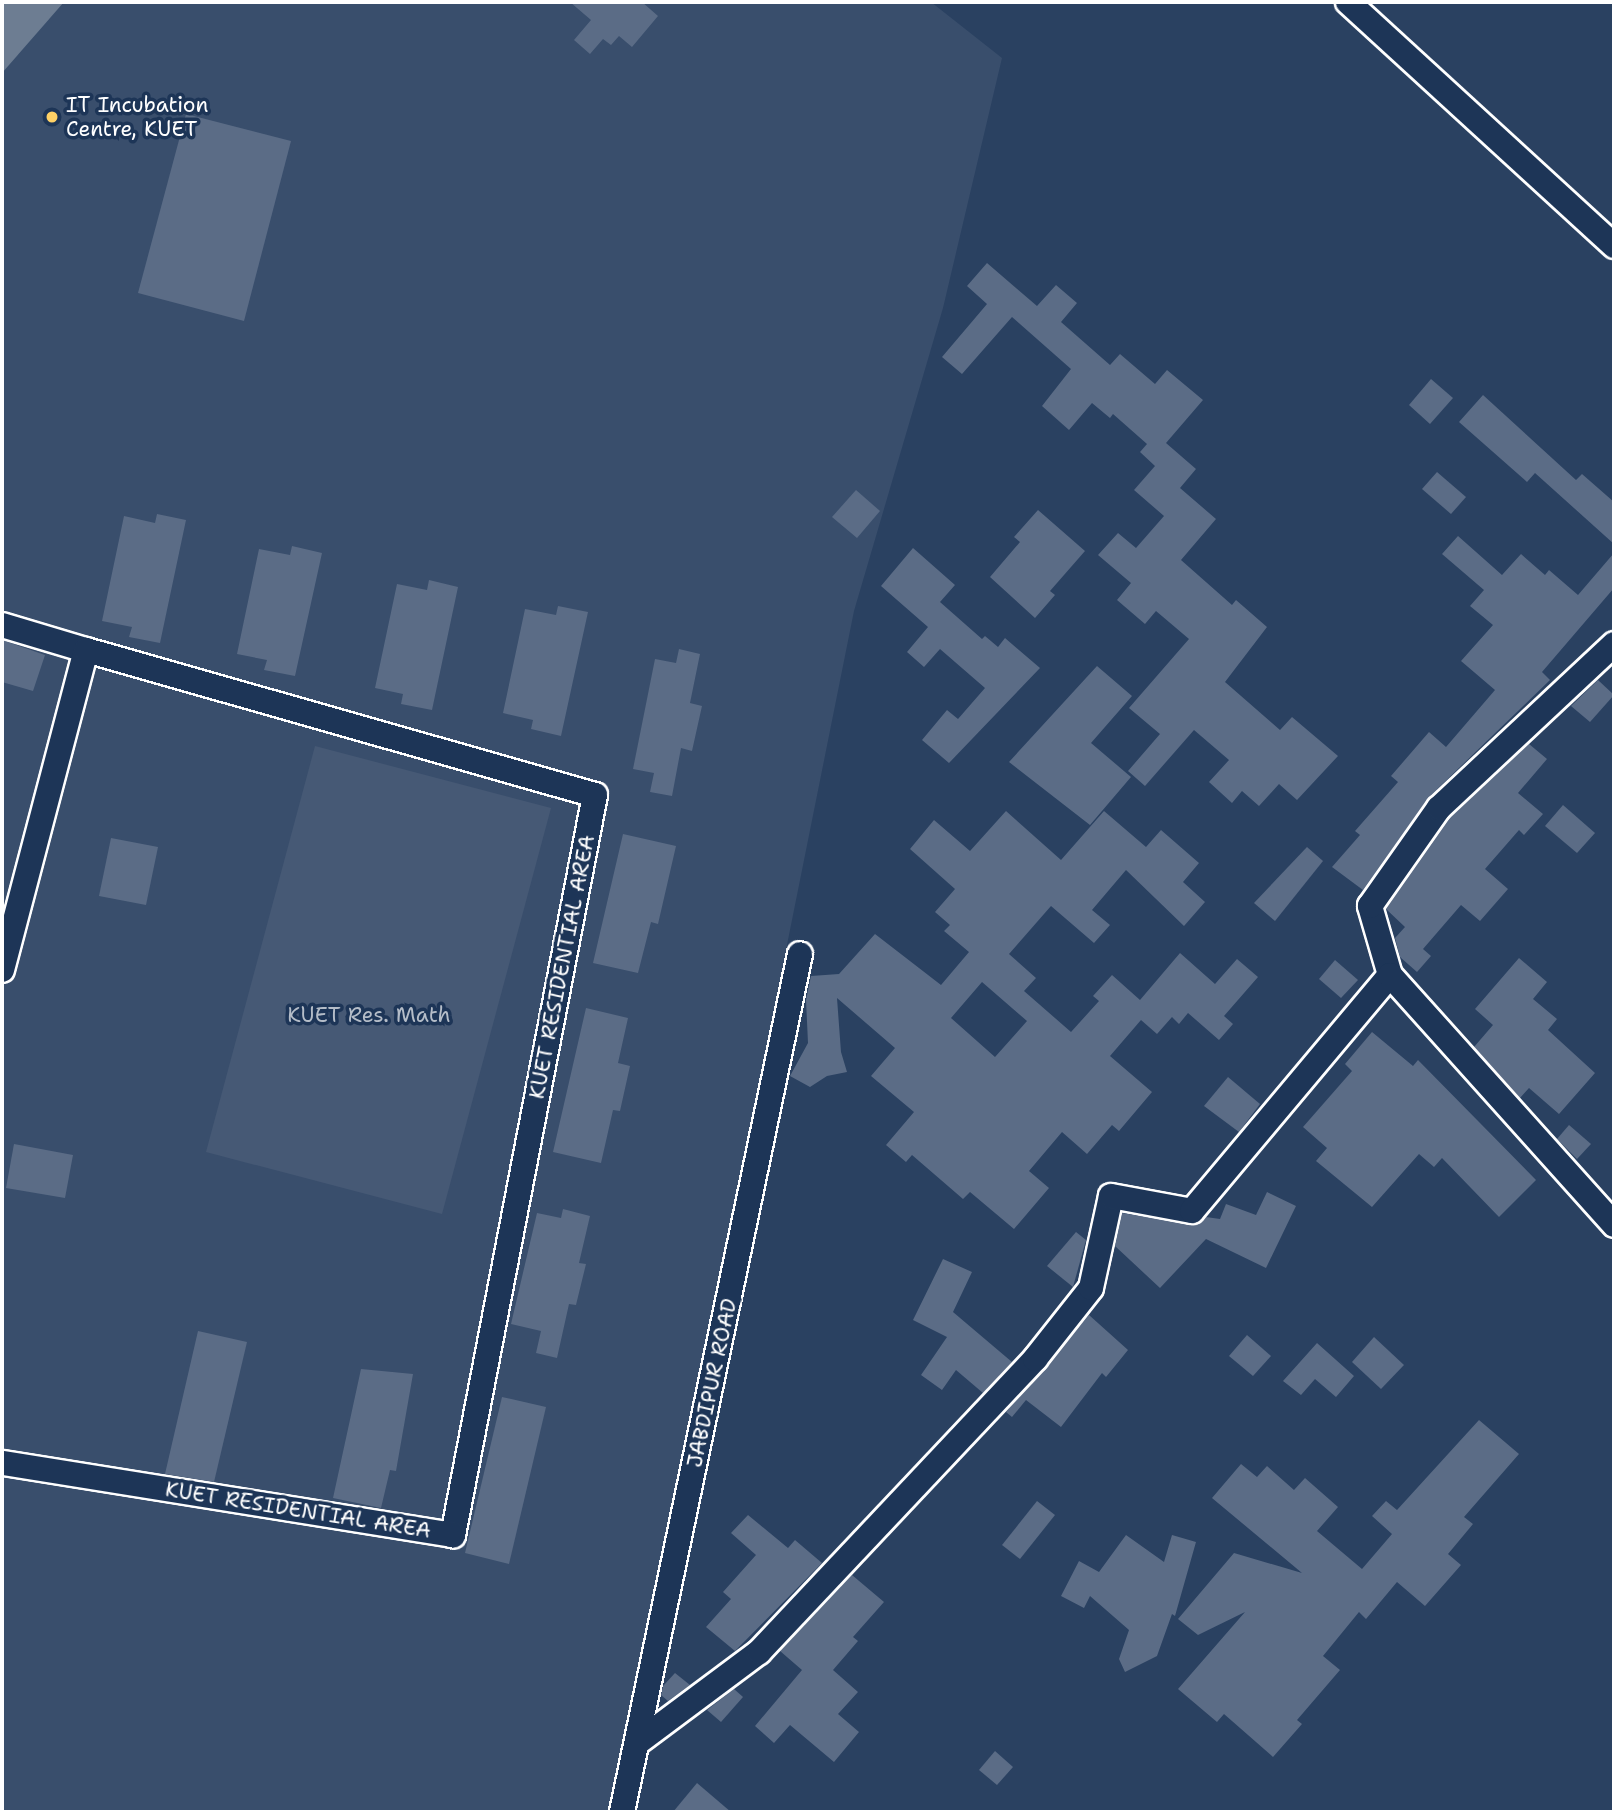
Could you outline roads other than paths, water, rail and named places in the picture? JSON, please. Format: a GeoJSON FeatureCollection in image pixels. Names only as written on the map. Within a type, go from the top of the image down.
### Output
{"type":"FeatureCollection","features":[{"type":"Feature","properties":{"kind":"street"},"geometry":{"type":"LineString","coordinates":[[1348,2],[1614,246]]}},
{"type":"Feature","properties":{"kind":"street"},"geometry":{"type":"LineString","coordinates":[[2,625],[86,650],[2,970]]}},
{"type":"Feature","properties":{"kind":"street"},"geometry":{"type":"LineString","coordinates":[[1614,643],[1439,808],[1370,906],[1390,975],[1614,1225]]}},
{"type":"Feature","properties":{"kind":"street","name":"KUET RESIDENTIAL AREA"},"geometry":{"type":"LineString","coordinates":[[2,1463],[453,1535],[595,795],[86,650]]}},
{"type":"Feature","properties":{"kind":"street","name":"JABDIPUR ROAD"},"geometry":{"type":"LineString","coordinates":[[622,1812],[800,954]]}},
{"type":"Feature","properties":{"kind":"street"},"geometry":{"type":"LineString","coordinates":[[637,1743],[759,1652],[1035,1359],[1091,1288],[1111,1196],[1192,1211],[1390,975]]}},
{"type":"Feature","properties":{"kind":"place","name":"IT Incubation Centre, KUET"},"geometry":{"type":"Point","coordinates":[52,117]}},
{"type":"Feature","properties":{"kind":"park label","name":"KUET Res. Math"},"geometry":{"type":"Point","coordinates":[369,1015]}}]}
